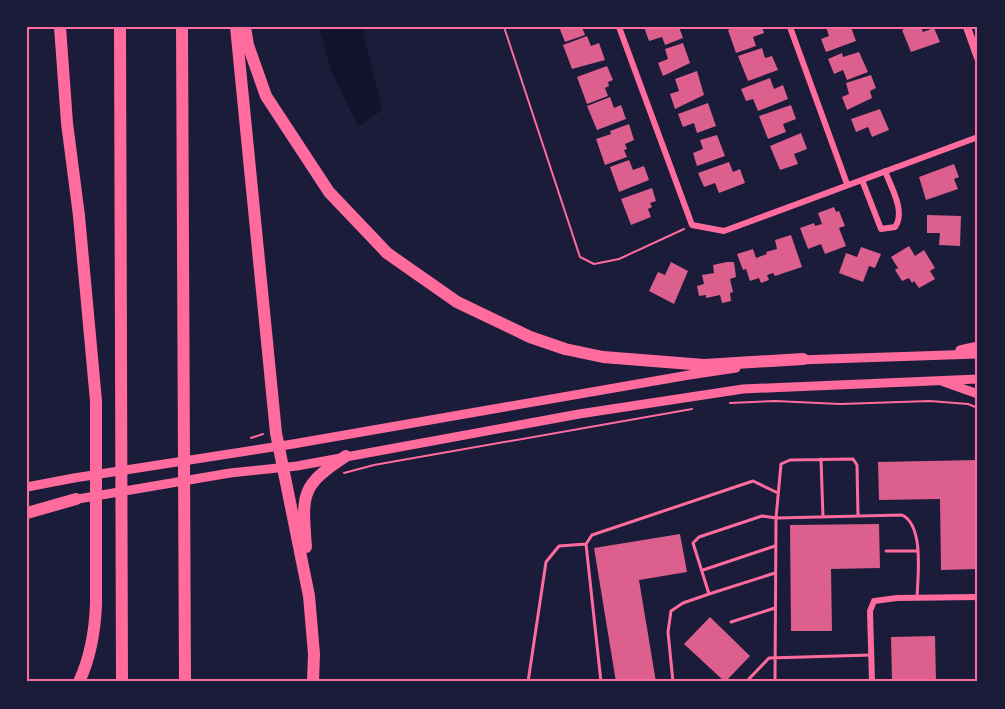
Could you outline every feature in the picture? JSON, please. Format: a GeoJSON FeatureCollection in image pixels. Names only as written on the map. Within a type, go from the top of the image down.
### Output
{"type":"FeatureCollection","features":[{"type":"Feature","properties":{"kind":"highway"},"geometry":{"type":"LineString","coordinates":[[60,27],[67,123],[79,216],[96,401],[96,604],[94,637],[88,664],[79,682]]}},
{"type":"Feature","properties":{"kind":"highway"},"geometry":{"type":"LineString","coordinates":[[120,27],[122,682]]}},
{"type":"Feature","properties":{"kind":"highway"},"geometry":{"type":"LineString","coordinates":[[182,27],[185,682]]}},
{"type":"Feature","properties":{"kind":"highway"},"geometry":{"type":"LineString","coordinates":[[236,27],[278,439],[309,596]]}},
{"type":"Feature","properties":{"kind":"highway"},"geometry":{"type":"LineString","coordinates":[[245,27],[248,45],[266,96],[329,192],[387,253],[457,302],[530,337],[565,349],[603,357],[704,364],[804,359]]}},
{"type":"Feature","properties":{"kind":"highway"},"geometry":{"type":"LineString","coordinates":[[313,682],[314,654],[303,509],[310,485],[327,468],[346,456]]}},
{"type":"Feature","properties":{"kind":"highway"},"geometry":{"type":"LineString","coordinates":[[27,513],[76,499]]}},
{"type":"Feature","properties":{"kind":"main road"},"geometry":{"type":"LineString","coordinates":[[932,355],[978,346]]}},
{"type":"Feature","properties":{"kind":"main road"},"geometry":{"type":"LineString","coordinates":[[27,487],[228,454],[278,439],[689,375],[804,359],[978,354]]}},
{"type":"Feature","properties":{"kind":"main road"},"geometry":{"type":"LineString","coordinates":[[936,380],[978,394]]}},
{"type":"Feature","properties":{"kind":"main road"},"geometry":{"type":"LineString","coordinates":[[27,508],[230,473],[283,467],[579,414],[743,389],[978,380]]}},
{"type":"Feature","properties":{"kind":"street"},"geometry":{"type":"LineString","coordinates":[[619,27],[692,225],[724,231],[978,137]]}},
{"type":"Feature","properties":{"kind":"street"},"geometry":{"type":"LineString","coordinates":[[790,27],[847,184]]}},
{"type":"Feature","properties":{"kind":"street"},"geometry":{"type":"LineString","coordinates":[[967,27],[978,58]]}},
{"type":"Feature","properties":{"kind":"street"},"geometry":{"type":"LineString","coordinates":[[861,180],[881,229],[895,227],[900,213],[885,171]]}},
{"type":"Feature","properties":{"kind":"street"},"geometry":{"type":"LineString","coordinates":[[872,682],[870,611],[874,601],[886,598],[978,597]]}},
{"type":"Feature","properties":{"kind":"lane"},"geometry":{"type":"LineString","coordinates":[[775,682],[775,546],[781,464],[790,460],[850,458],[855,462],[858,516]]}},
{"type":"Feature","properties":{"kind":"lane"},"geometry":{"type":"LineString","coordinates":[[821,459],[823,517]]}},
{"type":"Feature","properties":{"kind":"lane"},"geometry":{"type":"LineString","coordinates":[[601,682],[586,544],[592,534],[753,481],[778,493]]}},
{"type":"Feature","properties":{"kind":"lane"},"geometry":{"type":"LineString","coordinates":[[709,594],[693,543],[696,539],[762,516],[776,518],[902,515],[907,517],[916,530],[917,598]]}},
{"type":"Feature","properties":{"kind":"lane"},"geometry":{"type":"LineString","coordinates":[[528,682],[546,562],[559,546],[586,544]]}},
{"type":"Feature","properties":{"kind":"lane"},"geometry":{"type":"LineString","coordinates":[[702,570],[775,546]]}},
{"type":"Feature","properties":{"kind":"lane"},"geometry":{"type":"LineString","coordinates":[[886,551],[917,551]]}},
{"type":"Feature","properties":{"kind":"lane"},"geometry":{"type":"LineString","coordinates":[[673,682],[668,632],[671,610],[683,603],[775,573]]}},
{"type":"Feature","properties":{"kind":"lane"},"geometry":{"type":"LineString","coordinates":[[731,622],[775,608]]}},
{"type":"Feature","properties":{"kind":"lane"},"geometry":{"type":"LineString","coordinates":[[746,682],[769,658],[871,655]]}},
{"type":"Feature","properties":{"kind":"path"},"geometry":{"type":"LineString","coordinates":[[504,27],[580,257],[594,264],[619,259],[674,233]]}},
{"type":"Feature","properties":{"kind":"path"},"geometry":{"type":"LineString","coordinates":[[722,404],[775,401],[840,404],[930,401],[968,404],[978,408]]}},
{"type":"Feature","properties":{"kind":"path"},"geometry":{"type":"LineString","coordinates":[[343,474],[374,465],[700,408]]}},
{"type":"Feature","properties":{"kind":"path"},"geometry":{"type":"LineString","coordinates":[[248,439],[263,434],[278,439]]}},
{"type":"Feature","properties":{"kind":"shaded area"},"geometry":{"type":"Polygon","coordinates":[[[319,27],[362,27],[382,110],[358,127],[331,70],[319,27]]]}},
{"type":"Feature","properties":{"kind":"building"},"geometry":{"type":"Polygon","coordinates":[[[559,27],[582,27],[585,35],[565,42],[559,27]]]}},
{"type":"Feature","properties":{"kind":"building"},"geometry":{"type":"Polygon","coordinates":[[[644,27],[679,27],[683,38],[665,45],[662,37],[649,41],[644,27]]]}},
{"type":"Feature","properties":{"kind":"building"},"geometry":{"type":"Polygon","coordinates":[[[735,27],[762,27],[764,33],[753,37],[756,46],[736,53],[728,30],[735,27]]]}},
{"type":"Feature","properties":{"kind":"building"},"geometry":{"type":"Polygon","coordinates":[[[826,27],[851,27],[856,41],[826,52],[821,39],[829,36],[826,27]]]}},
{"type":"Feature","properties":{"kind":"building"},"geometry":{"type":"Polygon","coordinates":[[[909,27],[921,27],[923,32],[934,28],[940,42],[911,52],[902,30],[909,27]]]}},
{"type":"Feature","properties":{"kind":"building"},"geometry":{"type":"Polygon","coordinates":[[[587,36],[591,46],[599,43],[605,60],[572,69],[563,45],[587,36]]]}},
{"type":"Feature","properties":{"kind":"building"},"geometry":{"type":"Polygon","coordinates":[[[683,43],[690,63],[663,76],[658,63],[668,59],[665,49],[683,43]]]}},
{"type":"Feature","properties":{"kind":"building"},"geometry":{"type":"Polygon","coordinates":[[[762,48],[765,58],[772,56],[778,70],[748,81],[738,56],[762,48]]]}},
{"type":"Feature","properties":{"kind":"building"},"geometry":{"type":"Polygon","coordinates":[[[859,52],[868,72],[847,80],[843,70],[834,74],[828,59],[842,53],[843,57],[859,52]]]}},
{"type":"Feature","properties":{"kind":"building"},"geometry":{"type":"Polygon","coordinates":[[[607,66],[613,80],[608,82],[609,86],[605,88],[608,96],[587,104],[577,77],[607,66]]]}},
{"type":"Feature","properties":{"kind":"building"},"geometry":{"type":"Polygon","coordinates":[[[697,71],[704,95],[675,109],[670,94],[679,91],[675,79],[697,71]]]}},
{"type":"Feature","properties":{"kind":"building"},"geometry":{"type":"Polygon","coordinates":[[[871,75],[876,88],[870,91],[872,98],[847,110],[842,97],[849,94],[846,83],[871,75]]]}},
{"type":"Feature","properties":{"kind":"building"},"geometry":{"type":"Polygon","coordinates":[[[770,78],[774,89],[783,85],[788,99],[758,111],[753,99],[746,101],[741,89],[770,78]]]}},
{"type":"Feature","properties":{"kind":"building"},"geometry":{"type":"Polygon","coordinates":[[[610,97],[614,108],[621,105],[626,119],[597,130],[587,106],[610,97]]]}},
{"type":"Feature","properties":{"kind":"building"},"geometry":{"type":"Polygon","coordinates":[[[708,103],[716,126],[697,133],[694,123],[683,127],[678,114],[708,103]]]}},
{"type":"Feature","properties":{"kind":"building"},"geometry":{"type":"Polygon","coordinates":[[[791,105],[796,119],[783,124],[786,132],[768,139],[759,116],[791,105]]]}},
{"type":"Feature","properties":{"kind":"building"},"geometry":{"type":"Polygon","coordinates":[[[880,109],[889,130],[872,137],[868,127],[856,132],[851,119],[880,109]]]}},
{"type":"Feature","properties":{"kind":"building"},"geometry":{"type":"Polygon","coordinates":[[[629,124],[634,140],[625,144],[627,149],[624,150],[627,157],[605,165],[596,139],[629,124]]]}},
{"type":"Feature","properties":{"kind":"building"},"geometry":{"type":"Polygon","coordinates":[[[801,133],[807,149],[794,154],[798,164],[780,170],[770,146],[801,133]]]}},
{"type":"Feature","properties":{"kind":"building"},"geometry":{"type":"Polygon","coordinates":[[[717,135],[725,156],[697,166],[693,153],[703,149],[700,140],[717,135]]]}},
{"type":"Feature","properties":{"kind":"building"},"geometry":{"type":"Polygon","coordinates":[[[629,160],[633,170],[644,166],[649,180],[619,192],[610,167],[629,160]]]}},
{"type":"Feature","properties":{"kind":"building"},"geometry":{"type":"Polygon","coordinates":[[[729,162],[733,172],[740,169],[745,183],[719,193],[715,183],[704,187],[698,173],[729,162]]]}},
{"type":"Feature","properties":{"kind":"building"},"geometry":{"type":"Polygon","coordinates":[[[954,164],[959,177],[954,179],[958,189],[926,200],[919,177],[954,164]]]}},
{"type":"Feature","properties":{"kind":"building"},"geometry":{"type":"Polygon","coordinates":[[[652,188],[656,201],[650,203],[652,207],[648,209],[651,217],[631,225],[621,199],[652,188]]]}},
{"type":"Feature","properties":{"kind":"building"},"geometry":{"type":"Polygon","coordinates":[[[834,207],[836,212],[839,211],[845,226],[839,228],[846,246],[825,254],[821,244],[808,249],[800,228],[814,223],[815,226],[822,224],[818,213],[834,207]]]}},
{"type":"Feature","properties":{"kind":"building"},"geometry":{"type":"Polygon","coordinates":[[[927,215],[961,216],[960,246],[939,245],[940,233],[927,233],[927,215]]]}},
{"type":"Feature","properties":{"kind":"building"},"geometry":{"type":"Polygon","coordinates":[[[791,235],[802,267],[775,276],[773,273],[767,275],[769,280],[761,283],[759,278],[750,281],[737,254],[753,249],[756,258],[777,249],[775,240],[791,235]]]}},
{"type":"Feature","properties":{"kind":"building"},"geometry":{"type":"Polygon","coordinates":[[[909,246],[915,256],[924,250],[935,268],[930,271],[935,279],[919,288],[909,278],[902,281],[891,257],[909,246]]]}},
{"type":"Feature","properties":{"kind":"building"},"geometry":{"type":"Polygon","coordinates":[[[861,247],[881,254],[875,268],[869,266],[863,282],[839,273],[846,253],[857,257],[861,247]]]}},
{"type":"Feature","properties":{"kind":"building"},"geometry":{"type":"Polygon","coordinates":[[[671,262],[688,271],[674,304],[649,291],[658,272],[665,275],[671,262]]]}},
{"type":"Feature","properties":{"kind":"building"},"geometry":{"type":"Polygon","coordinates":[[[734,262],[736,277],[730,279],[733,292],[730,293],[731,301],[722,303],[720,295],[706,298],[706,295],[699,296],[697,286],[704,284],[702,275],[714,273],[713,265],[734,262]]]}},
{"type":"Feature","properties":{"kind":"building"},"geometry":{"type":"Polygon","coordinates":[[[978,460],[978,569],[941,570],[940,499],[879,500],[878,462],[978,460]]]}},
{"type":"Feature","properties":{"kind":"building"},"geometry":{"type":"Polygon","coordinates":[[[879,524],[880,568],[831,569],[832,631],[791,631],[790,525],[879,524]]]}},
{"type":"Feature","properties":{"kind":"building"},"geometry":{"type":"Polygon","coordinates":[[[680,534],[687,572],[639,580],[656,682],[616,682],[594,548],[680,534]]]}},
{"type":"Feature","properties":{"kind":"building"},"geometry":{"type":"Polygon","coordinates":[[[710,617],[750,656],[725,682],[684,644],[710,617]]]}},
{"type":"Feature","properties":{"kind":"building"},"geometry":{"type":"Polygon","coordinates":[[[935,636],[936,682],[892,682],[891,637],[935,636]]]}}]}
